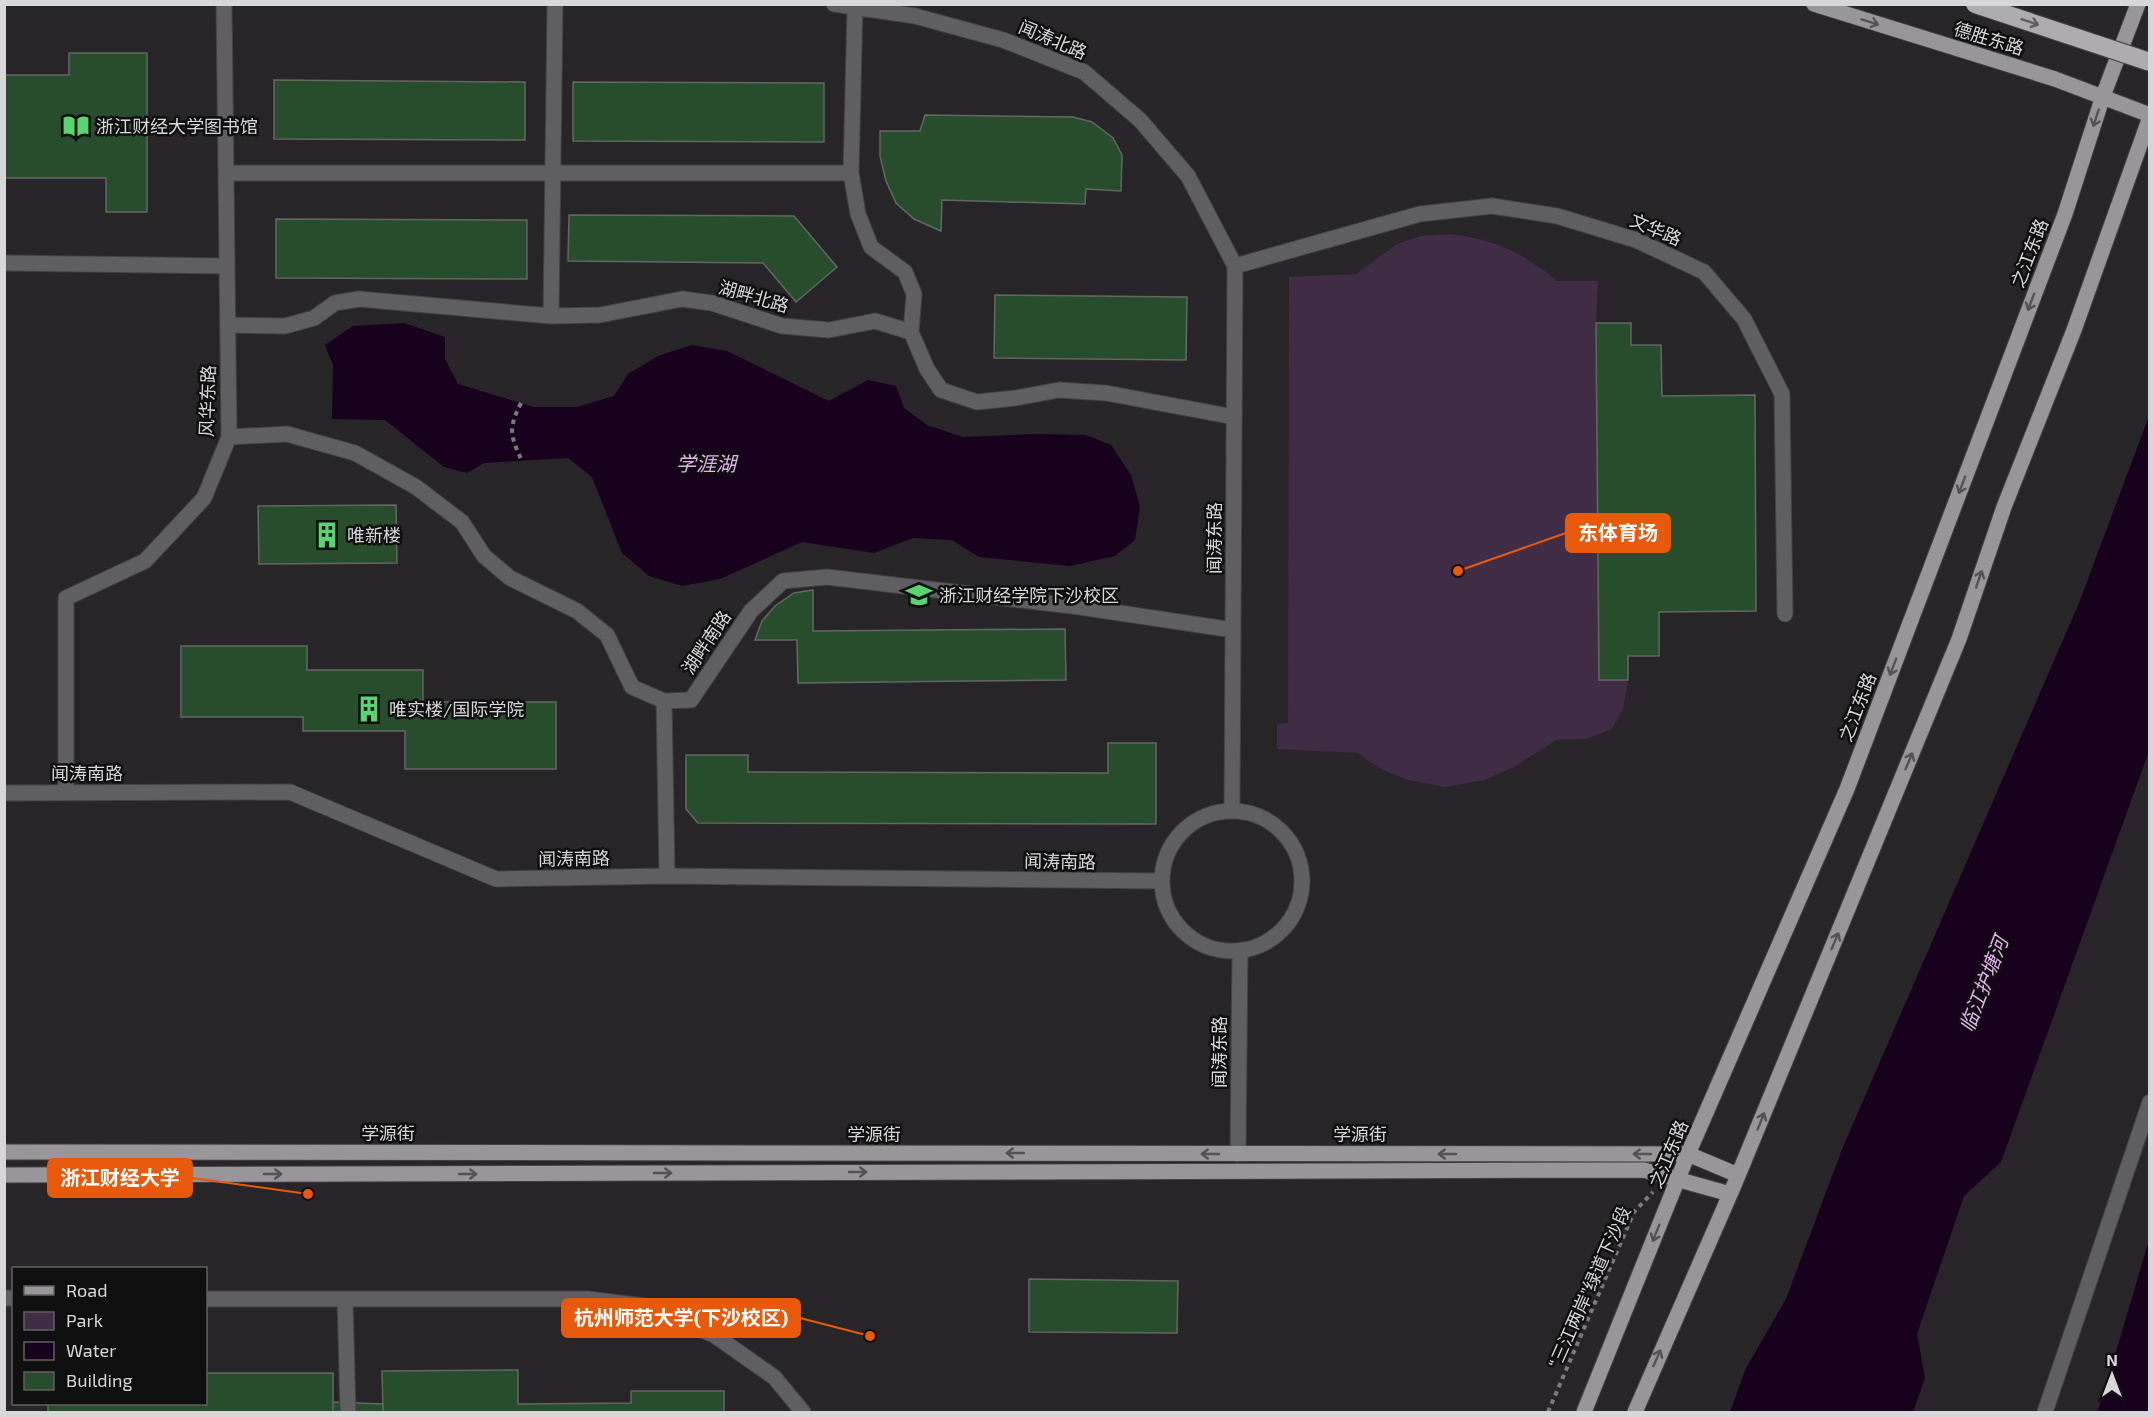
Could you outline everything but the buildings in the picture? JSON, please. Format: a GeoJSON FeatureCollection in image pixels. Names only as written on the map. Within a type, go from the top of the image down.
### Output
{"type":"FeatureCollection","features":[{"type":"Feature","properties":{"kind":"highway"},"geometry":{"type":"LineString","coordinates":[[1975,4],[2150,62]]}},
{"type":"Feature","properties":{"kind":"main road","name":"德胜东路"},"geometry":{"type":"LineString","coordinates":[[1814,4],[2103,96],[2150,116]]}},
{"type":"Feature","properties":{"kind":"main road","name":"之江东路"},"geometry":{"type":"LineString","coordinates":[[1584,1413],[1673,1177],[1688,1154],[1847,789],[2065,213],[2103,96],[2138,4]]}},
{"type":"Feature","properties":{"kind":"main road"},"geometry":{"type":"LineString","coordinates":[[1635,1413],[1738,1175],[1959,639],[2004,507],[2074,330],[2150,116]]}},
{"type":"Feature","properties":{"kind":"main road","name":"学源街"},"geometry":{"type":"LineString","coordinates":[[4,1152],[1688,1154],[1738,1175]]}},
{"type":"Feature","properties":{"kind":"main road"},"geometry":{"type":"LineString","coordinates":[[4,1175],[1644,1170],[1730,1194]]}},
{"type":"Feature","properties":{"kind":"street","name":"风华东路"},"geometry":{"type":"LineString","coordinates":[[66,792],[66,598],[145,561],[204,498],[229,437],[224,4]]}},
{"type":"Feature","properties":{"kind":"street"},"geometry":{"type":"LineString","coordinates":[[552,316],[555,4]]}},
{"type":"Feature","properties":{"kind":"street","name":"闻涛北路"},"geometry":{"type":"LineString","coordinates":[[834,4],[915,16],[1003,40],[1084,72],[1140,120],[1188,176],[1235,266]]}},
{"type":"Feature","properties":{"kind":"street"},"geometry":{"type":"LineString","coordinates":[[855,8],[851,173],[858,213],[871,247],[904,272],[914,294],[911,332],[927,369],[940,390],[976,402],[1059,390],[1106,393],[1234,417]]}},
{"type":"Feature","properties":{"kind":"street"},"geometry":{"type":"LineString","coordinates":[[226,173],[851,173]]}},
{"type":"Feature","properties":{"kind":"street","name":"文华路"},"geometry":{"type":"LineString","coordinates":[[1235,266],[1420,214],[1492,206],[1557,216],[1636,240],[1704,272],[1744,319],[1782,394],[1785,614]]}},
{"type":"Feature","properties":{"kind":"street"},"geometry":{"type":"LineString","coordinates":[[4,263],[227,266]]}},
{"type":"Feature","properties":{"kind":"street","name":"闻涛东路"},"geometry":{"type":"LineString","coordinates":[[1232,810],[1235,266]]}},
{"type":"Feature","properties":{"kind":"street","name":"湖畔北路"},"geometry":{"type":"LineString","coordinates":[[228,325],[285,327],[314,318],[335,303],[359,299],[552,316],[600,315],[682,299],[712,303],[782,327],[829,330],[875,321],[911,332]]}},
{"type":"Feature","properties":{"kind":"street"},"geometry":{"type":"LineString","coordinates":[[229,437],[287,434],[356,453],[416,488],[462,522],[484,556],[510,578],[578,611],[607,635],[633,687],[664,701],[667,876]]}},
{"type":"Feature","properties":{"kind":"street","name":"湖畔南路"},"geometry":{"type":"LineString","coordinates":[[664,701],[691,700],[751,611],[783,581],[827,577],[1080,607],[1233,630]]}},
{"type":"Feature","properties":{"kind":"street","name":"闻涛南路"},"geometry":{"type":"LineString","coordinates":[[4,793],[290,792],[496,879],[667,876],[1161,881]]}},
{"type":"Feature","properties":{"kind":"street"},"geometry":{"type":"LineString","coordinates":[[1232,810],[1256,814],[1276,826],[1292,844],[1301,866],[1302,878],[1302,889],[1296,912],[1282,931],[1263,945],[1240,951],[1216,950],[1194,941],[1176,925],[1164,905],[1161,881],[1164,859],[1174,839],[1190,824],[1210,814],[1232,810]]}},
{"type":"Feature","properties":{"kind":"street","name":"闻涛东路"},"geometry":{"type":"LineString","coordinates":[[1238,1154],[1240,951]]}},
{"type":"Feature","properties":{"kind":"street"},"geometry":{"type":"LineString","coordinates":[[2045,1413],[2150,1102]]}},
{"type":"Feature","properties":{"kind":"street"},"geometry":{"type":"LineString","coordinates":[[207,1299],[588,1299],[644,1306],[714,1335],[774,1377],[803,1413]]}},
{"type":"Feature","properties":{"kind":"street"},"geometry":{"type":"LineString","coordinates":[[345,1300],[348,1413]]}},
{"type":"Feature","properties":{"kind":"path"},"geometry":{"type":"LineString","coordinates":[[521,403],[511,422],[511,438],[522,461]]}},
{"type":"Feature","properties":{"kind":"path","name":"“三江两岸”绿道下沙段"},"geometry":{"type":"LineString","coordinates":[[1548,1413],[1634,1212],[1673,1177]]}},
{"type":"Feature","properties":{"kind":"green space"},"geometry":{"type":"Polygon","coordinates":[[[1451,234],[1482,240],[1508,249],[1532,262],[1557,281],[1598,281],[1596,323],[1631,323],[1628,680],[1623,709],[1612,729],[1586,739],[1556,740],[1514,767],[1484,780],[1445,787],[1408,780],[1379,768],[1358,753],[1277,749],[1277,724],[1288,723],[1289,277],[1356,274],[1397,244],[1421,236],[1451,234]]]}},
{"type":"Feature","properties":{"kind":"water","name":"学涯湖"},"geometry":{"type":"Polygon","coordinates":[[[404,323],[445,337],[445,359],[458,384],[534,407],[577,407],[614,396],[628,374],[658,356],[692,345],[727,351],[829,401],[868,380],[896,386],[904,408],[927,425],[963,437],[1035,434],[1086,435],[1111,445],[1131,475],[1140,507],[1135,540],[1115,556],[1070,566],[979,557],[952,540],[913,538],[874,553],[802,542],[720,579],[682,586],[649,576],[622,553],[592,477],[568,458],[484,463],[467,473],[444,467],[385,420],[332,419],[333,365],[325,345],[353,326],[404,323]]]}},
{"type":"Feature","properties":{"kind":"water","name":"临江护塘河"},"geometry":{"type":"Polygon","coordinates":[[[2149,416],[2149,751],[2001,1162],[1964,1196],[1917,1334],[1925,1378],[1913,1412],[1730,1412],[1746,1368],[1786,1299],[1843,1147],[2079,603],[2149,416]]]}},
{"type":"Feature","properties":{"kind":"water"},"geometry":{"type":"Polygon","coordinates":[[[2149,1240],[2149,1412],[2097,1412],[2105,1389],[2149,1240]]]}},
{"type":"Feature","properties":{"kind":"place","name":"浙江财经大学图书馆"},"geometry":{"type":"Point","coordinates":[76,126]}},
{"type":"Feature","properties":{"kind":"place","name":"唯新楼"},"geometry":{"type":"Point","coordinates":[327,535]}},
{"type":"Feature","properties":{"kind":"place","name":"东体育场"},"geometry":{"type":"Point","coordinates":[1458,571]}},
{"type":"Feature","properties":{"kind":"place","name":"浙江财经学院下沙校区"},"geometry":{"type":"Point","coordinates":[919,595]}},
{"type":"Feature","properties":{"kind":"place","name":"唯实楼/国际学院"},"geometry":{"type":"Point","coordinates":[369,709]}},
{"type":"Feature","properties":{"kind":"place","name":"浙江财经大学"},"geometry":{"type":"Point","coordinates":[308,1194]}},
{"type":"Feature","properties":{"kind":"place","name":"杭州师范大学(下沙校区)"},"geometry":{"type":"Point","coordinates":[870,1336]}}]}
